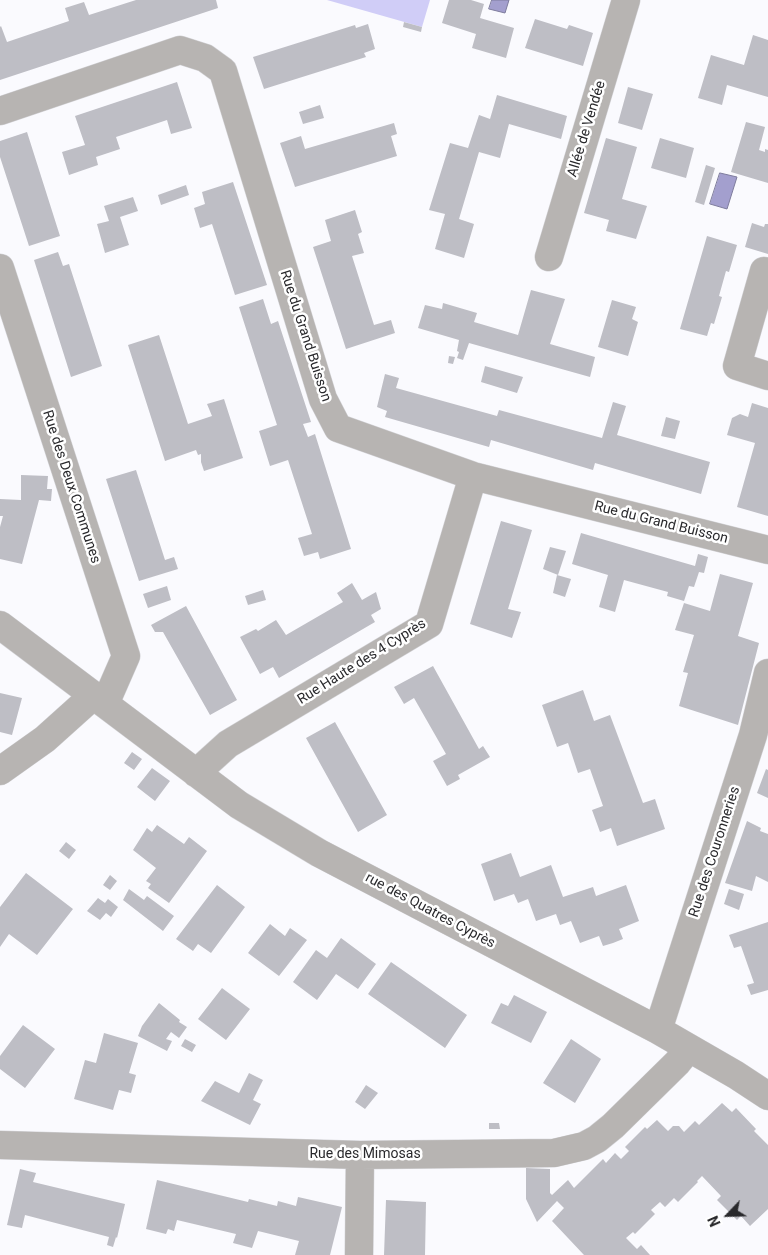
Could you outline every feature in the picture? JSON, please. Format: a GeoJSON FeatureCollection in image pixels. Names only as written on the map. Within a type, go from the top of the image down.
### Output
{"type":"FeatureCollection","features":[{"type":"Feature","properties":{"kind":"street","name":"Allée de Vendée"},"geometry":{"type":"LineString","coordinates":[[549,257],[626,0]]}},
{"type":"Feature","properties":{"kind":"street","name":"Rue du Grand Buisson"},"geometry":{"type":"LineString","coordinates":[[0,111],[180,50],[205,58],[223,71],[323,399],[338,428],[473,476],[768,550]]}},
{"type":"Feature","properties":{"kind":"street","name":"Rue des Deux Communes"},"geometry":{"type":"LineString","coordinates":[[0,268],[126,656],[100,700]]}},
{"type":"Feature","properties":{"kind":"street"},"geometry":{"type":"LineString","coordinates":[[764,271],[737,366],[768,376]]}},
{"type":"Feature","properties":{"kind":"street","name":"Rue Haute des 4 Cyprès"},"geometry":{"type":"LineString","coordinates":[[196,773],[228,744],[430,624],[473,476]]}},
{"type":"Feature","properties":{"kind":"street","name":"rue des Quatres Cyprès"},"geometry":{"type":"LineString","coordinates":[[0,625],[239,805],[319,853],[658,1030],[768,1096]]}},
{"type":"Feature","properties":{"kind":"street","name":"Rue des Couronneries"},"geometry":{"type":"LineString","coordinates":[[658,1030],[760,738],[768,674]]}},
{"type":"Feature","properties":{"kind":"street"},"geometry":{"type":"LineString","coordinates":[[0,771],[100,700]]}},
{"type":"Feature","properties":{"kind":"street","name":"Rue des Mimosas"},"geometry":{"type":"LineString","coordinates":[[0,1145],[360,1155],[554,1153],[584,1146],[597,1139],[613,1126],[689,1048]]}},
{"type":"Feature","properties":{"kind":"street"},"geometry":{"type":"LineString","coordinates":[[359,1255],[360,1155]]}},
{"type":"Feature","properties":{"kind":"shaded area"},"geometry":{"type":"Polygon","coordinates":[[[327,0],[430,0],[422,27],[327,0]]]}},
{"type":"Feature","properties":{"kind":"shaded area"},"geometry":{"type":"Polygon","coordinates":[[[492,0],[509,0],[505,13],[489,9],[492,0]]]}},
{"type":"Feature","properties":{"kind":"shaded area"},"geometry":{"type":"Polygon","coordinates":[[[720,173],[737,177],[727,209],[710,204],[720,173]]]}},
{"type":"Feature","properties":{"kind":"building"},"geometry":{"type":"Polygon","coordinates":[[[136,0],[216,0],[218,8],[0,80],[1,26],[7,42],[69,21],[65,8],[84,2],[89,15],[136,0]]]}},
{"type":"Feature","properties":{"kind":"building"},"geometry":{"type":"Polygon","coordinates":[[[449,0],[471,0],[484,4],[480,18],[514,28],[506,58],[472,48],[476,34],[442,23],[449,0]]]}},
{"type":"Feature","properties":{"kind":"building"},"geometry":{"type":"Polygon","coordinates":[[[535,19],[567,29],[569,25],[593,33],[583,66],[525,48],[535,19]]]}},
{"type":"Feature","properties":{"kind":"building"},"geometry":{"type":"Polygon","coordinates":[[[404,22],[422,27],[421,32],[403,27],[404,22]]]}},
{"type":"Feature","properties":{"kind":"building"},"geometry":{"type":"Polygon","coordinates":[[[368,24],[375,49],[364,53],[366,57],[264,89],[253,57],[355,25],[356,28],[368,24]]]}},
{"type":"Feature","properties":{"kind":"building"},"geometry":{"type":"Polygon","coordinates":[[[753,35],[768,40],[768,97],[727,85],[722,105],[698,98],[711,55],[744,65],[753,35]]]}},
{"type":"Feature","properties":{"kind":"building"},"geometry":{"type":"Polygon","coordinates":[[[177,82],[192,128],[171,134],[167,120],[116,137],[120,149],[96,157],[98,165],[69,175],[62,152],[85,145],[75,116],[177,82]]]}},
{"type":"Feature","properties":{"kind":"building"},"geometry":{"type":"Polygon","coordinates":[[[628,87],[653,94],[642,130],[618,123],[628,87]]]}},
{"type":"Feature","properties":{"kind":"building"},"geometry":{"type":"Polygon","coordinates":[[[497,95],[567,116],[561,139],[509,124],[500,158],[479,152],[459,219],[474,224],[464,258],[435,249],[445,214],[429,210],[450,143],[468,148],[479,115],[490,119],[497,95]]]}},
{"type":"Feature","properties":{"kind":"building"},"geometry":{"type":"Polygon","coordinates":[[[320,105],[324,118],[303,124],[299,112],[320,105]]]}},
{"type":"Feature","properties":{"kind":"building"},"geometry":{"type":"Polygon","coordinates":[[[746,122],[765,127],[759,150],[765,152],[765,149],[768,150],[768,183],[731,172],[746,122]]]}},
{"type":"Feature","properties":{"kind":"building"},"geometry":{"type":"Polygon","coordinates":[[[394,123],[397,134],[391,136],[397,156],[295,187],[280,143],[301,136],[305,149],[394,123]]]}},
{"type":"Feature","properties":{"kind":"building"},"geometry":{"type":"Polygon","coordinates":[[[27,132],[60,236],[29,246],[0,157],[0,141],[27,132]]]}},
{"type":"Feature","properties":{"kind":"building"},"geometry":{"type":"Polygon","coordinates":[[[606,138],[637,147],[622,199],[647,206],[636,239],[606,231],[609,220],[584,213],[606,138]]]}},
{"type":"Feature","properties":{"kind":"building"},"geometry":{"type":"Polygon","coordinates":[[[660,138],[694,148],[686,178],[651,168],[660,138]]]}},
{"type":"Feature","properties":{"kind":"building"},"geometry":{"type":"Polygon","coordinates":[[[706,165],[715,168],[704,205],[695,202],[706,165]]]}},
{"type":"Feature","properties":{"kind":"building"},"geometry":{"type":"Polygon","coordinates":[[[233,182],[267,285],[235,295],[212,224],[200,228],[194,208],[205,204],[202,192],[233,182]]]}},
{"type":"Feature","properties":{"kind":"building"},"geometry":{"type":"Polygon","coordinates":[[[186,185],[189,195],[161,205],[158,195],[186,185]]]}},
{"type":"Feature","properties":{"kind":"building"},"geometry":{"type":"Polygon","coordinates":[[[133,197],[138,211],[120,217],[129,245],[105,253],[97,224],[109,221],[104,206],[133,197]]]}},
{"type":"Feature","properties":{"kind":"building"},"geometry":{"type":"Polygon","coordinates":[[[355,210],[362,232],[358,234],[364,253],[352,256],[374,325],[391,320],[395,333],[346,349],[313,247],[331,241],[325,220],[355,210]]]}},
{"type":"Feature","properties":{"kind":"building"},"geometry":{"type":"Polygon","coordinates":[[[752,223],[764,227],[765,224],[768,224],[768,254],[745,247],[752,223]]]}},
{"type":"Feature","properties":{"kind":"building"},"geometry":{"type":"Polygon","coordinates":[[[707,236],[737,245],[729,272],[726,271],[719,296],[722,297],[714,324],[711,323],[707,336],[680,329],[707,236]]]}},
{"type":"Feature","properties":{"kind":"building"},"geometry":{"type":"Polygon","coordinates":[[[58,252],[63,266],[69,264],[102,366],[71,377],[34,260],[58,252]]]}},
{"type":"Feature","properties":{"kind":"building"},"geometry":{"type":"Polygon","coordinates":[[[531,290],[565,299],[550,344],[595,357],[590,377],[469,343],[463,360],[457,358],[459,340],[418,328],[425,305],[442,309],[443,303],[477,313],[474,322],[518,335],[531,290]]]}},
{"type":"Feature","properties":{"kind":"building"},"geometry":{"type":"Polygon","coordinates":[[[263,299],[271,324],[278,321],[311,422],[303,424],[308,437],[315,434],[351,549],[320,559],[318,552],[304,556],[298,538],[312,534],[288,460],[270,466],[259,431],[277,425],[239,307],[263,299]]]}},
{"type":"Feature","properties":{"kind":"building"},"geometry":{"type":"Polygon","coordinates":[[[612,300],[636,307],[632,319],[638,322],[628,356],[598,347],[612,300]]]}},
{"type":"Feature","properties":{"kind":"building"},"geometry":{"type":"Polygon","coordinates":[[[159,335],[188,424],[212,416],[207,404],[224,399],[243,458],[204,471],[201,454],[198,455],[196,450],[165,461],[128,345],[159,335]]]}},
{"type":"Feature","properties":{"kind":"building"},"geometry":{"type":"Polygon","coordinates":[[[449,356],[455,357],[453,364],[448,363],[449,356]]]}},
{"type":"Feature","properties":{"kind":"building"},"geometry":{"type":"Polygon","coordinates":[[[485,366],[523,377],[517,393],[481,382],[485,366]]]}},
{"type":"Feature","properties":{"kind":"building"},"geometry":{"type":"Polygon","coordinates":[[[385,374],[399,378],[396,388],[497,416],[499,410],[602,438],[613,402],[626,406],[617,435],[710,462],[701,494],[595,463],[593,470],[491,440],[489,447],[385,417],[387,411],[377,407],[385,374]]]}},
{"type":"Feature","properties":{"kind":"building"},"geometry":{"type":"Polygon","coordinates":[[[752,403],[768,408],[768,516],[737,507],[755,443],[727,435],[732,418],[740,414],[748,417],[752,403]]]}},
{"type":"Feature","properties":{"kind":"building"},"geometry":{"type":"Polygon","coordinates":[[[666,417],[680,421],[675,439],[661,436],[666,417]]]}},
{"type":"Feature","properties":{"kind":"building"},"geometry":{"type":"Polygon","coordinates":[[[136,470],[165,560],[174,557],[178,569],[139,581],[106,479],[136,470]]]}},
{"type":"Feature","properties":{"kind":"building"},"geometry":{"type":"Polygon","coordinates":[[[21,475],[48,476],[47,489],[52,489],[51,501],[39,500],[22,564],[0,559],[0,527],[3,516],[0,516],[0,499],[21,500],[21,475]]]}},
{"type":"Feature","properties":{"kind":"building"},"geometry":{"type":"Polygon","coordinates":[[[501,521],[532,530],[508,609],[521,612],[512,638],[470,624],[501,521]]]}},
{"type":"Feature","properties":{"kind":"building"},"geometry":{"type":"Polygon","coordinates":[[[581,533],[695,566],[698,554],[708,557],[704,573],[699,572],[694,587],[689,586],[684,601],[667,596],[668,592],[624,580],[615,612],[599,607],[608,575],[572,564],[581,533]]]}},
{"type":"Feature","properties":{"kind":"building"},"geometry":{"type":"Polygon","coordinates":[[[550,547],[566,551],[558,575],[543,569],[550,547]]]}},
{"type":"Feature","properties":{"kind":"building"},"geometry":{"type":"Polygon","coordinates":[[[720,574],[753,583],[738,636],[759,643],[738,725],[679,706],[688,673],[683,672],[694,635],[675,630],[684,603],[710,611],[720,574]]]}},
{"type":"Feature","properties":{"kind":"building"},"geometry":{"type":"Polygon","coordinates":[[[557,575],[571,579],[565,597],[553,593],[557,575]]]}},
{"type":"Feature","properties":{"kind":"building"},"geometry":{"type":"Polygon","coordinates":[[[352,583],[362,600],[376,592],[381,609],[371,615],[375,622],[279,678],[273,667],[260,674],[240,637],[256,629],[258,631],[276,620],[286,635],[343,602],[337,593],[352,583]]]}},
{"type":"Feature","properties":{"kind":"building"},"geometry":{"type":"Polygon","coordinates":[[[167,586],[171,600],[148,608],[143,594],[167,586]]]}},
{"type":"Feature","properties":{"kind":"building"},"geometry":{"type":"Polygon","coordinates":[[[263,590],[266,600],[248,605],[245,596],[263,590]]]}},
{"type":"Feature","properties":{"kind":"building"},"geometry":{"type":"Polygon","coordinates":[[[186,606],[237,700],[210,715],[163,632],[155,632],[151,625],[186,606]]]}},
{"type":"Feature","properties":{"kind":"building"},"geometry":{"type":"Polygon","coordinates":[[[433,666],[479,749],[483,746],[490,757],[458,775],[460,779],[447,786],[433,761],[446,754],[414,698],[404,704],[394,687],[433,666]]]}},
{"type":"Feature","properties":{"kind":"building"},"geometry":{"type":"Polygon","coordinates":[[[583,690],[594,721],[610,715],[643,803],[655,799],[665,829],[617,846],[611,828],[600,832],[592,810],[603,806],[590,769],[578,773],[568,743],[557,747],[542,705],[583,690]]]}},
{"type":"Feature","properties":{"kind":"building"},"geometry":{"type":"Polygon","coordinates":[[[0,693],[22,698],[12,735],[0,732],[0,693]]]}},
{"type":"Feature","properties":{"kind":"building"},"geometry":{"type":"Polygon","coordinates":[[[335,722],[387,815],[358,832],[306,738],[335,722]]]}},
{"type":"Feature","properties":{"kind":"building"},"geometry":{"type":"Polygon","coordinates":[[[132,752],[142,759],[134,770],[124,763],[132,752]]]}},
{"type":"Feature","properties":{"kind":"building"},"geometry":{"type":"Polygon","coordinates":[[[152,768],[170,781],[155,801],[137,787],[152,768]]]}},
{"type":"Feature","properties":{"kind":"building"},"geometry":{"type":"Polygon","coordinates":[[[766,769],[768,770],[768,798],[757,793],[766,769]]]}},
{"type":"Feature","properties":{"kind":"building"},"geometry":{"type":"Polygon","coordinates":[[[747,821],[761,828],[760,831],[768,834],[768,882],[756,876],[752,891],[725,883],[747,821]]]}},
{"type":"Feature","properties":{"kind":"building"},"geometry":{"type":"Polygon","coordinates":[[[157,825],[184,844],[189,837],[207,851],[169,903],[148,888],[151,884],[146,881],[156,868],[133,850],[147,828],[152,832],[157,825]]]}},
{"type":"Feature","properties":{"kind":"building"},"geometry":{"type":"Polygon","coordinates":[[[66,842],[76,850],[69,859],[59,851],[66,842]]]}},
{"type":"Feature","properties":{"kind":"building"},"geometry":{"type":"Polygon","coordinates":[[[511,853],[520,877],[551,865],[563,897],[593,887],[596,896],[626,885],[639,921],[619,929],[623,939],[613,943],[603,946],[599,936],[580,943],[571,921],[560,925],[556,914],[536,921],[528,899],[518,903],[514,894],[494,901],[481,864],[511,853]]]}},
{"type":"Feature","properties":{"kind":"building"},"geometry":{"type":"Polygon","coordinates":[[[26,873],[73,909],[37,955],[9,934],[0,947],[0,907],[26,873]]]}},
{"type":"Feature","properties":{"kind":"building"},"geometry":{"type":"Polygon","coordinates":[[[110,875],[117,881],[110,890],[103,885],[110,875]]]}},
{"type":"Feature","properties":{"kind":"building"},"geometry":{"type":"Polygon","coordinates":[[[217,885],[245,907],[211,953],[198,944],[193,951],[176,939],[217,885]]]}},
{"type":"Feature","properties":{"kind":"building"},"geometry":{"type":"Polygon","coordinates":[[[129,889],[144,900],[147,896],[174,916],[163,931],[123,900],[129,889]]]}},
{"type":"Feature","properties":{"kind":"building"},"geometry":{"type":"Polygon","coordinates":[[[729,889],[744,894],[739,910],[724,904],[729,889]]]}},
{"type":"Feature","properties":{"kind":"building"},"geometry":{"type":"Polygon","coordinates":[[[98,898],[105,903],[108,899],[118,907],[111,917],[106,913],[100,920],[87,911],[98,898]]]}},
{"type":"Feature","properties":{"kind":"building"},"geometry":{"type":"Polygon","coordinates":[[[768,922],[768,990],[751,995],[747,985],[754,983],[741,946],[734,948],[729,935],[768,922]]]}},
{"type":"Feature","properties":{"kind":"building"},"geometry":{"type":"Polygon","coordinates":[[[270,924],[285,936],[290,928],[307,940],[279,976],[248,953],[270,924]]]}},
{"type":"Feature","properties":{"kind":"building"},"geometry":{"type":"Polygon","coordinates":[[[341,938],[376,964],[358,989],[336,974],[317,1000],[293,982],[316,950],[327,958],[341,938]]]}},
{"type":"Feature","properties":{"kind":"building"},"geometry":{"type":"Polygon","coordinates":[[[391,962],[467,1015],[445,1048],[368,994],[391,962]]]}},
{"type":"Feature","properties":{"kind":"building"},"geometry":{"type":"Polygon","coordinates":[[[222,988],[250,1009],[226,1040],[198,1019],[222,988]]]}},
{"type":"Feature","properties":{"kind":"building"},"geometry":{"type":"Polygon","coordinates":[[[514,995],[547,1012],[531,1043],[491,1023],[501,1003],[508,1006],[514,995]]]}},
{"type":"Feature","properties":{"kind":"building"},"geometry":{"type":"Polygon","coordinates":[[[159,1003],[187,1027],[179,1038],[171,1032],[166,1039],[172,1041],[167,1051],[138,1036],[142,1026],[159,1003]]]}},
{"type":"Feature","properties":{"kind":"building"},"geometry":{"type":"Polygon","coordinates":[[[23,1025],[55,1049],[25,1088],[0,1069],[0,1056],[23,1025]]]}},
{"type":"Feature","properties":{"kind":"building"},"geometry":{"type":"Polygon","coordinates":[[[104,1033],[138,1043],[129,1073],[136,1075],[131,1093],[119,1090],[113,1110],[74,1099],[85,1060],[96,1063],[104,1033]]]}},
{"type":"Feature","properties":{"kind":"building"},"geometry":{"type":"Polygon","coordinates":[[[185,1039],[196,1045],[192,1052],[181,1046],[185,1039]]]}},
{"type":"Feature","properties":{"kind":"building"},"geometry":{"type":"Polygon","coordinates":[[[571,1039],[601,1059],[575,1103],[543,1083],[571,1039]]]}},
{"type":"Feature","properties":{"kind":"building"},"geometry":{"type":"Polygon","coordinates":[[[249,1073],[263,1080],[253,1100],[261,1104],[250,1125],[201,1101],[215,1081],[239,1093],[249,1073]]]}},
{"type":"Feature","properties":{"kind":"building"},"geometry":{"type":"Polygon","coordinates":[[[366,1085],[378,1093],[365,1109],[355,1102],[366,1085]]]}},
{"type":"Feature","properties":{"kind":"building"},"geometry":{"type":"Polygon","coordinates":[[[722,1103],[732,1112],[736,1108],[768,1145],[768,1209],[750,1226],[741,1216],[737,1220],[717,1200],[721,1196],[702,1176],[678,1202],[674,1198],[665,1207],[660,1202],[651,1210],[655,1214],[635,1234],[633,1232],[626,1238],[637,1249],[641,1245],[650,1255],[584,1255],[552,1221],[564,1208],[557,1201],[537,1222],[526,1199],[526,1168],[550,1169],[550,1193],[552,1195],[568,1180],[574,1188],[603,1159],[606,1163],[615,1153],[621,1159],[629,1151],[625,1147],[645,1127],[647,1129],[657,1120],[668,1131],[673,1126],[679,1126],[684,1132],[695,1121],[699,1125],[722,1103]]]}},
{"type":"Feature","properties":{"kind":"building"},"geometry":{"type":"Polygon","coordinates":[[[489,1123],[499,1123],[500,1129],[489,1129],[489,1123]]]}},
{"type":"Feature","properties":{"kind":"building"},"geometry":{"type":"Polygon","coordinates":[[[20,1169],[36,1173],[33,1182],[125,1204],[113,1247],[107,1245],[109,1237],[25,1215],[22,1228],[7,1225],[20,1169]]]}},
{"type":"Feature","properties":{"kind":"building"},"geometry":{"type":"Polygon","coordinates":[[[157,1180],[248,1202],[249,1199],[277,1206],[278,1201],[296,1206],[298,1197],[342,1207],[330,1255],[295,1255],[299,1241],[258,1231],[252,1248],[233,1243],[236,1234],[177,1220],[174,1231],[168,1229],[166,1234],[146,1229],[157,1180]]]}},
{"type":"Feature","properties":{"kind":"building"},"geometry":{"type":"Polygon","coordinates":[[[386,1200],[426,1202],[425,1255],[384,1255],[386,1200]]]}}]}
